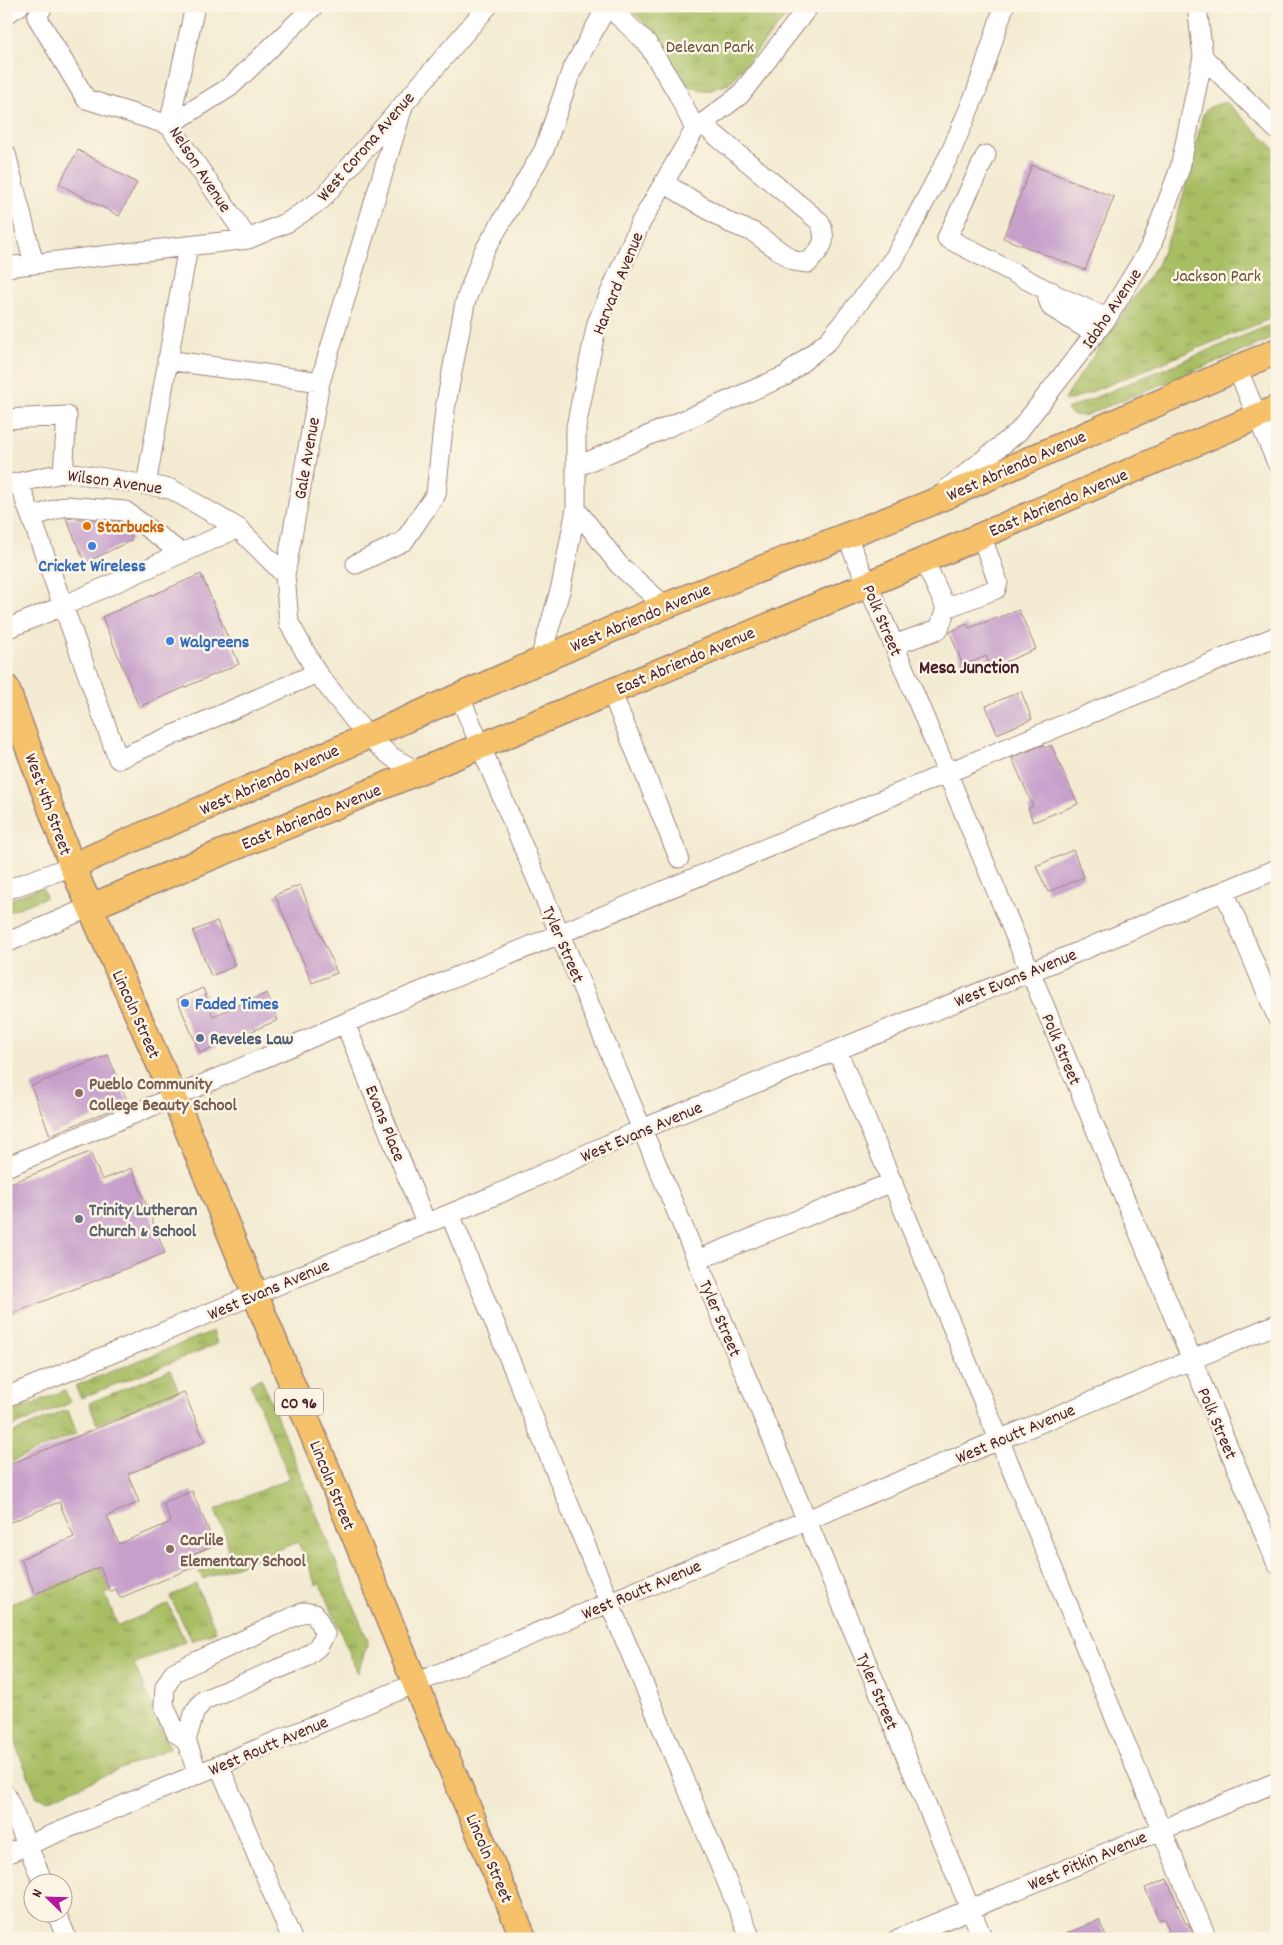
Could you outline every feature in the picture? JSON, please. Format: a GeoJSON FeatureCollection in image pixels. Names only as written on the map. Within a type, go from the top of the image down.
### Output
{"type":"FeatureCollection","features":[{"type":"Feature","properties":{"kind":"main road","name":"West Abriendo Avenue"},"geometry":{"type":"LineString","coordinates":[[72,866],[665,606],[846,534],[928,504],[1277,351]]}},
{"type":"Feature","properties":{"kind":"main road","name":"East Abriendo Avenue"},"geometry":{"type":"LineString","coordinates":[[90,907],[868,584],[1267,412]]}},
{"type":"Feature","properties":{"kind":"main road","name":"West 4th Street"},"geometry":{"type":"LineString","coordinates":[[6,687],[72,866]]}},
{"type":"Feature","properties":{"kind":"main road","name":"Lincoln Street"},"geometry":{"type":"LineString","coordinates":[[72,866],[174,1097],[415,1683],[524,1939]]}},
{"type":"Feature","properties":{"kind":"street"},"geometry":{"type":"LineString","coordinates":[[6,14],[19,6]]}},
{"type":"Feature","properties":{"kind":"street"},"geometry":{"type":"LineString","coordinates":[[43,6],[37,17],[86,99],[169,125],[230,87],[314,6]]}},
{"type":"Feature","properties":{"kind":"street","name":"Nelson Avenue"},"geometry":{"type":"LineString","coordinates":[[195,6],[169,125],[248,239]]}},
{"type":"Feature","properties":{"kind":"street","name":"West Corona Avenue"},"geometry":{"type":"LineString","coordinates":[[6,267],[248,239],[288,222],[320,200],[488,6]]}},
{"type":"Feature","properties":{"kind":"street"},"geometry":{"type":"LineString","coordinates":[[356,564],[404,540],[436,494],[445,409],[465,303],[483,253],[544,150],[571,72],[607,6],[647,43],[699,127],[820,222],[824,233],[823,246],[808,263],[794,262],[753,232],[730,223],[664,184]]}},
{"type":"Feature","properties":{"kind":"street","name":"Harvard Avenue"},"geometry":{"type":"LineString","coordinates":[[540,660],[561,587],[576,509],[576,427],[597,323],[640,224],[699,127],[740,95],[810,6]]}},
{"type":"Feature","properties":{"kind":"street"},"geometry":{"type":"LineString","coordinates":[[576,467],[785,376],[829,340],[895,257],[945,162],[977,90],[1004,6]]}},
{"type":"Feature","properties":{"kind":"street","name":"Idaho Avenue"},"geometry":{"type":"LineString","coordinates":[[928,504],[1018,432],[1107,318],[1151,246],[1180,168],[1203,57],[1197,6]]}},
{"type":"Feature","properties":{"kind":"street"},"geometry":{"type":"LineString","coordinates":[[1203,57],[1274,125]]}},
{"type":"Feature","properties":{"kind":"street","name":"Gale Avenue"},"geometry":{"type":"LineString","coordinates":[[404,103],[320,382],[285,576],[289,622],[317,673],[367,736],[392,757],[418,772]]}},
{"type":"Feature","properties":{"kind":"street"},"geometry":{"type":"LineString","coordinates":[[6,154],[13,211],[34,264]]}},
{"type":"Feature","properties":{"kind":"street"},"geometry":{"type":"LineString","coordinates":[[986,155],[947,238],[1058,296],[1107,318]]}},
{"type":"Feature","properties":{"kind":"street"},"geometry":{"type":"LineString","coordinates":[[146,485],[188,246]]}},
{"type":"Feature","properties":{"kind":"street"},"geometry":{"type":"LineString","coordinates":[[1051,291],[1048,299],[1051,308],[1095,334]]}},
{"type":"Feature","properties":{"kind":"street"},"geometry":{"type":"LineString","coordinates":[[167,360],[320,382]]}},
{"type":"Feature","properties":{"kind":"street"},"geometry":{"type":"LineString","coordinates":[[1237,368],[1267,412],[1277,463]]}},
{"type":"Feature","properties":{"kind":"street"},"geometry":{"type":"LineString","coordinates":[[6,419],[67,416],[63,473]]}},
{"type":"Feature","properties":{"kind":"street","name":"Wilson Avenue"},"geometry":{"type":"LineString","coordinates":[[12,484],[67,472],[171,489],[238,528],[285,576]]}},
{"type":"Feature","properties":{"kind":"street"},"geometry":{"type":"LineString","coordinates":[[12,484],[31,517],[118,759],[317,673]]}},
{"type":"Feature","properties":{"kind":"street"},"geometry":{"type":"LineString","coordinates":[[31,517],[66,506],[125,511],[181,553]]}},
{"type":"Feature","properties":{"kind":"street"},"geometry":{"type":"LineString","coordinates":[[576,509],[619,565],[665,606]]}},
{"type":"Feature","properties":{"kind":"street"},"geometry":{"type":"LineString","coordinates":[[6,629],[63,606],[238,528]]}},
{"type":"Feature","properties":{"kind":"street","name":"Polk Street"},"geometry":{"type":"LineString","coordinates":[[846,534],[948,773],[1277,1564]]}},
{"type":"Feature","properties":{"kind":"street"},"geometry":{"type":"LineString","coordinates":[[946,608],[996,589],[998,582],[981,535]]}},
{"type":"Feature","properties":{"kind":"street"},"geometry":{"type":"LineString","coordinates":[[894,645],[939,629],[946,608],[924,560]]}},
{"type":"Feature","properties":{"kind":"street"},"geometry":{"type":"LineString","coordinates":[[6,1167],[345,1023],[1277,636]]}},
{"type":"Feature","properties":{"kind":"street"},"geometry":{"type":"LineString","coordinates":[[611,691],[679,858]]}},
{"type":"Feature","properties":{"kind":"street","name":"Tyler Street"},"geometry":{"type":"LineString","coordinates":[[460,697],[983,1939]]}},
{"type":"Feature","properties":{"kind":"street","name":"West Abriendo Avenue"},"geometry":{"type":"LineString","coordinates":[[6,890],[72,866]]}},
{"type":"Feature","properties":{"kind":"street","name":"West Evans Avenue"},"geometry":{"type":"LineString","coordinates":[[6,1397],[450,1214],[642,1129],[1030,972],[1277,869]]}},
{"type":"Feature","properties":{"kind":"street"},"geometry":{"type":"LineString","coordinates":[[1224,891],[1277,1017]]}},
{"type":"Feature","properties":{"kind":"street"},"geometry":{"type":"LineString","coordinates":[[6,943],[90,907]]}},
{"type":"Feature","properties":{"kind":"street","name":"Evans Place"},"geometry":{"type":"LineString","coordinates":[[345,1023],[426,1223]]}},
{"type":"Feature","properties":{"kind":"street"},"geometry":{"type":"LineString","coordinates":[[838,1050],[1207,1939]]}},
{"type":"Feature","properties":{"kind":"street"},"geometry":{"type":"LineString","coordinates":[[697,1260],[893,1182]]}},
{"type":"Feature","properties":{"kind":"street"},"geometry":{"type":"LineString","coordinates":[[450,1214],[751,1939]]}},
{"type":"Feature","properties":{"kind":"street","name":"West Routt Avenue"},"geometry":{"type":"LineString","coordinates":[[6,1854],[1277,1324]]}},
{"type":"Feature","properties":{"kind":"street"},"geometry":{"type":"LineString","coordinates":[[186,1740],[195,1711],[204,1700],[304,1658],[318,1648],[325,1634],[315,1614],[304,1612],[174,1672],[165,1687],[164,1705],[176,1733],[186,1740],[198,1774]]}},
{"type":"Feature","properties":{"kind":"street"},"geometry":{"type":"LineString","coordinates":[[219,1765],[292,1939]]}},
{"type":"Feature","properties":{"kind":"street","name":"West Pitkin Avenue"},"geometry":{"type":"LineString","coordinates":[[898,1939],[1277,1782]]}},
{"type":"Feature","properties":{"kind":"street"},"geometry":{"type":"LineString","coordinates":[[6,1795],[39,1872]]}},
{"type":"Feature","properties":{"kind":"street"},"geometry":{"type":"LineString","coordinates":[[60,1922],[67,1939]]}},
{"type":"Feature","properties":{"kind":"green space","name":"Delevan Park"},"geometry":{"type":"Polygon","coordinates":[[[627,6],[795,6],[729,84],[708,91],[688,87],[659,37],[627,6]]]}},
{"type":"Feature","properties":{"kind":"green space","name":"Jackson Park"},"geometry":{"type":"Polygon","coordinates":[[[1221,103],[1227,103],[1277,151],[1277,316],[1071,400],[1064,400],[1157,265],[1176,220],[1203,114],[1208,108],[1221,103]]]}},
{"type":"Feature","properties":{"kind":"green space"},"geometry":{"type":"Polygon","coordinates":[[[1277,322],[1277,337],[1084,416],[1072,414],[1067,409],[1277,322]]]}},
{"type":"Feature","properties":{"kind":"green space"},"geometry":{"type":"Polygon","coordinates":[[[42,887],[46,897],[6,913],[6,901],[42,887]]]}},
{"type":"Feature","properties":{"kind":"green space"},"geometry":{"type":"Polygon","coordinates":[[[213,1331],[217,1344],[81,1398],[75,1386],[213,1331]]]}},
{"type":"Feature","properties":{"kind":"green space"},"geometry":{"type":"Polygon","coordinates":[[[170,1370],[179,1391],[97,1424],[89,1403],[170,1370]]]}},
{"type":"Feature","properties":{"kind":"green space"},"geometry":{"type":"Polygon","coordinates":[[[261,1378],[368,1641],[358,1673],[320,1583],[316,1585],[298,1542],[203,1579],[199,1572],[213,1567],[224,1559],[227,1554],[227,1542],[215,1510],[290,1478],[250,1383],[261,1378]]]}},
{"type":"Feature","properties":{"kind":"green space"},"geometry":{"type":"Polygon","coordinates":[[[65,1390],[70,1403],[6,1429],[6,1415],[65,1390]]]}},
{"type":"Feature","properties":{"kind":"green space"},"geometry":{"type":"Polygon","coordinates":[[[68,1411],[77,1433],[6,1464],[6,1436],[68,1411]]]}},
{"type":"Feature","properties":{"kind":"green space"},"geometry":{"type":"Polygon","coordinates":[[[100,1567],[110,1592],[105,1594],[118,1626],[168,1604],[185,1641],[134,1664],[170,1748],[47,1800],[37,1797],[6,1722],[6,1606],[100,1567]]]}},
{"type":"Feature","properties":{"kind":"green space"},"geometry":{"type":"Polygon","coordinates":[[[196,1584],[216,1631],[192,1641],[170,1597],[196,1584]]]}},
{"type":"Feature","properties":{"kind":"building"},"geometry":{"type":"Polygon","coordinates":[[[78,150],[137,183],[119,216],[59,184],[78,150]]]}},
{"type":"Feature","properties":{"kind":"building"},"geometry":{"type":"Polygon","coordinates":[[[1032,165],[1114,197],[1085,270],[1003,238],[1032,165]]]}},
{"type":"Feature","properties":{"kind":"building"},"geometry":{"type":"Polygon","coordinates":[[[66,518],[121,522],[125,525],[132,540],[85,563],[66,518]]]}},
{"type":"Feature","properties":{"kind":"building","name":"Walgreens"},"geometry":{"type":"Polygon","coordinates":[[[201,574],[239,664],[139,707],[102,617],[201,574]]]}},
{"type":"Feature","properties":{"kind":"building"},"geometry":{"type":"Polygon","coordinates":[[[1019,610],[1036,649],[991,668],[986,656],[963,666],[950,632],[967,624],[969,628],[1019,610]]]}},
{"type":"Feature","properties":{"kind":"building"},"geometry":{"type":"Polygon","coordinates":[[[1021,691],[1032,719],[997,734],[986,706],[1021,691]]]}},
{"type":"Feature","properties":{"kind":"building"},"geometry":{"type":"Polygon","coordinates":[[[1043,745],[1045,748],[1051,745],[1078,804],[1033,822],[1028,808],[1033,806],[1012,758],[1043,745]]]}},
{"type":"Feature","properties":{"kind":"building"},"geometry":{"type":"Polygon","coordinates":[[[1073,850],[1084,877],[1048,892],[1036,866],[1073,850]]]}},
{"type":"Feature","properties":{"kind":"building"},"geometry":{"type":"Polygon","coordinates":[[[300,885],[337,973],[312,983],[275,895],[300,885]]]}},
{"type":"Feature","properties":{"kind":"building"},"geometry":{"type":"Polygon","coordinates":[[[217,921],[235,966],[211,976],[193,931],[217,921]]]}},
{"type":"Feature","properties":{"kind":"building"},"geometry":{"type":"Polygon","coordinates":[[[203,988],[213,1016],[267,993],[278,1020],[200,1053],[177,999],[203,988]]]}},
{"type":"Feature","properties":{"kind":"building"},"geometry":{"type":"Polygon","coordinates":[[[108,1055],[128,1103],[50,1135],[31,1086],[108,1055]]]}},
{"type":"Feature","properties":{"kind":"building","name":"Trinity Lutheran Church & School"},"geometry":{"type":"Polygon","coordinates":[[[90,1152],[102,1180],[132,1168],[165,1253],[6,1316],[6,1185],[90,1152]]]}},
{"type":"Feature","properties":{"kind":"building"},"geometry":{"type":"Polygon","coordinates":[[[184,1392],[205,1442],[128,1474],[139,1502],[107,1516],[119,1544],[171,1522],[163,1503],[192,1491],[215,1545],[194,1554],[199,1565],[120,1598],[116,1589],[110,1592],[100,1567],[35,1594],[21,1559],[74,1537],[59,1502],[6,1524],[6,1466],[184,1392]]]}},
{"type":"Feature","properties":{"kind":"building"},"geometry":{"type":"Polygon","coordinates":[[[1167,1879],[1186,1924],[1188,1923],[1195,1939],[1151,1939],[1169,1931],[1164,1918],[1159,1920],[1145,1888],[1167,1879]]]}},
{"type":"Feature","properties":{"kind":"building"},"geometry":{"type":"Polygon","coordinates":[[[1099,1920],[1107,1939],[1054,1939],[1099,1920]]]}},
{"type":"Feature","properties":{"kind":"place","name":"Starbucks"},"geometry":{"type":"Point","coordinates":[87,526]}},
{"type":"Feature","properties":{"kind":"place","name":"Cricket Wireless"},"geometry":{"type":"Point","coordinates":[92,546]}},
{"type":"Feature","properties":{"kind":"place","name":"Walgreens"},"geometry":{"type":"Point","coordinates":[170,641]}},
{"type":"Feature","properties":{"kind":"place","name":"Faded Times"},"geometry":{"type":"Point","coordinates":[185,1003]}},
{"type":"Feature","properties":{"kind":"place","name":"Reveles Law"},"geometry":{"type":"Point","coordinates":[200,1038]}},
{"type":"Feature","properties":{"kind":"place","name":"Pueblo Community College Beauty School"},"geometry":{"type":"Point","coordinates":[79,1093]}},
{"type":"Feature","properties":{"kind":"place","name":"Trinity Lutheran Church & School"},"geometry":{"type":"Point","coordinates":[79,1219]}},
{"type":"Feature","properties":{"kind":"place","name":"Carlile Elementary School"},"geometry":{"type":"Point","coordinates":[170,1549]}},
{"type":"Feature","properties":{"kind":"district","name":"Mesa Junction"},"geometry":{"type":"Point","coordinates":[969,666]}}]}
